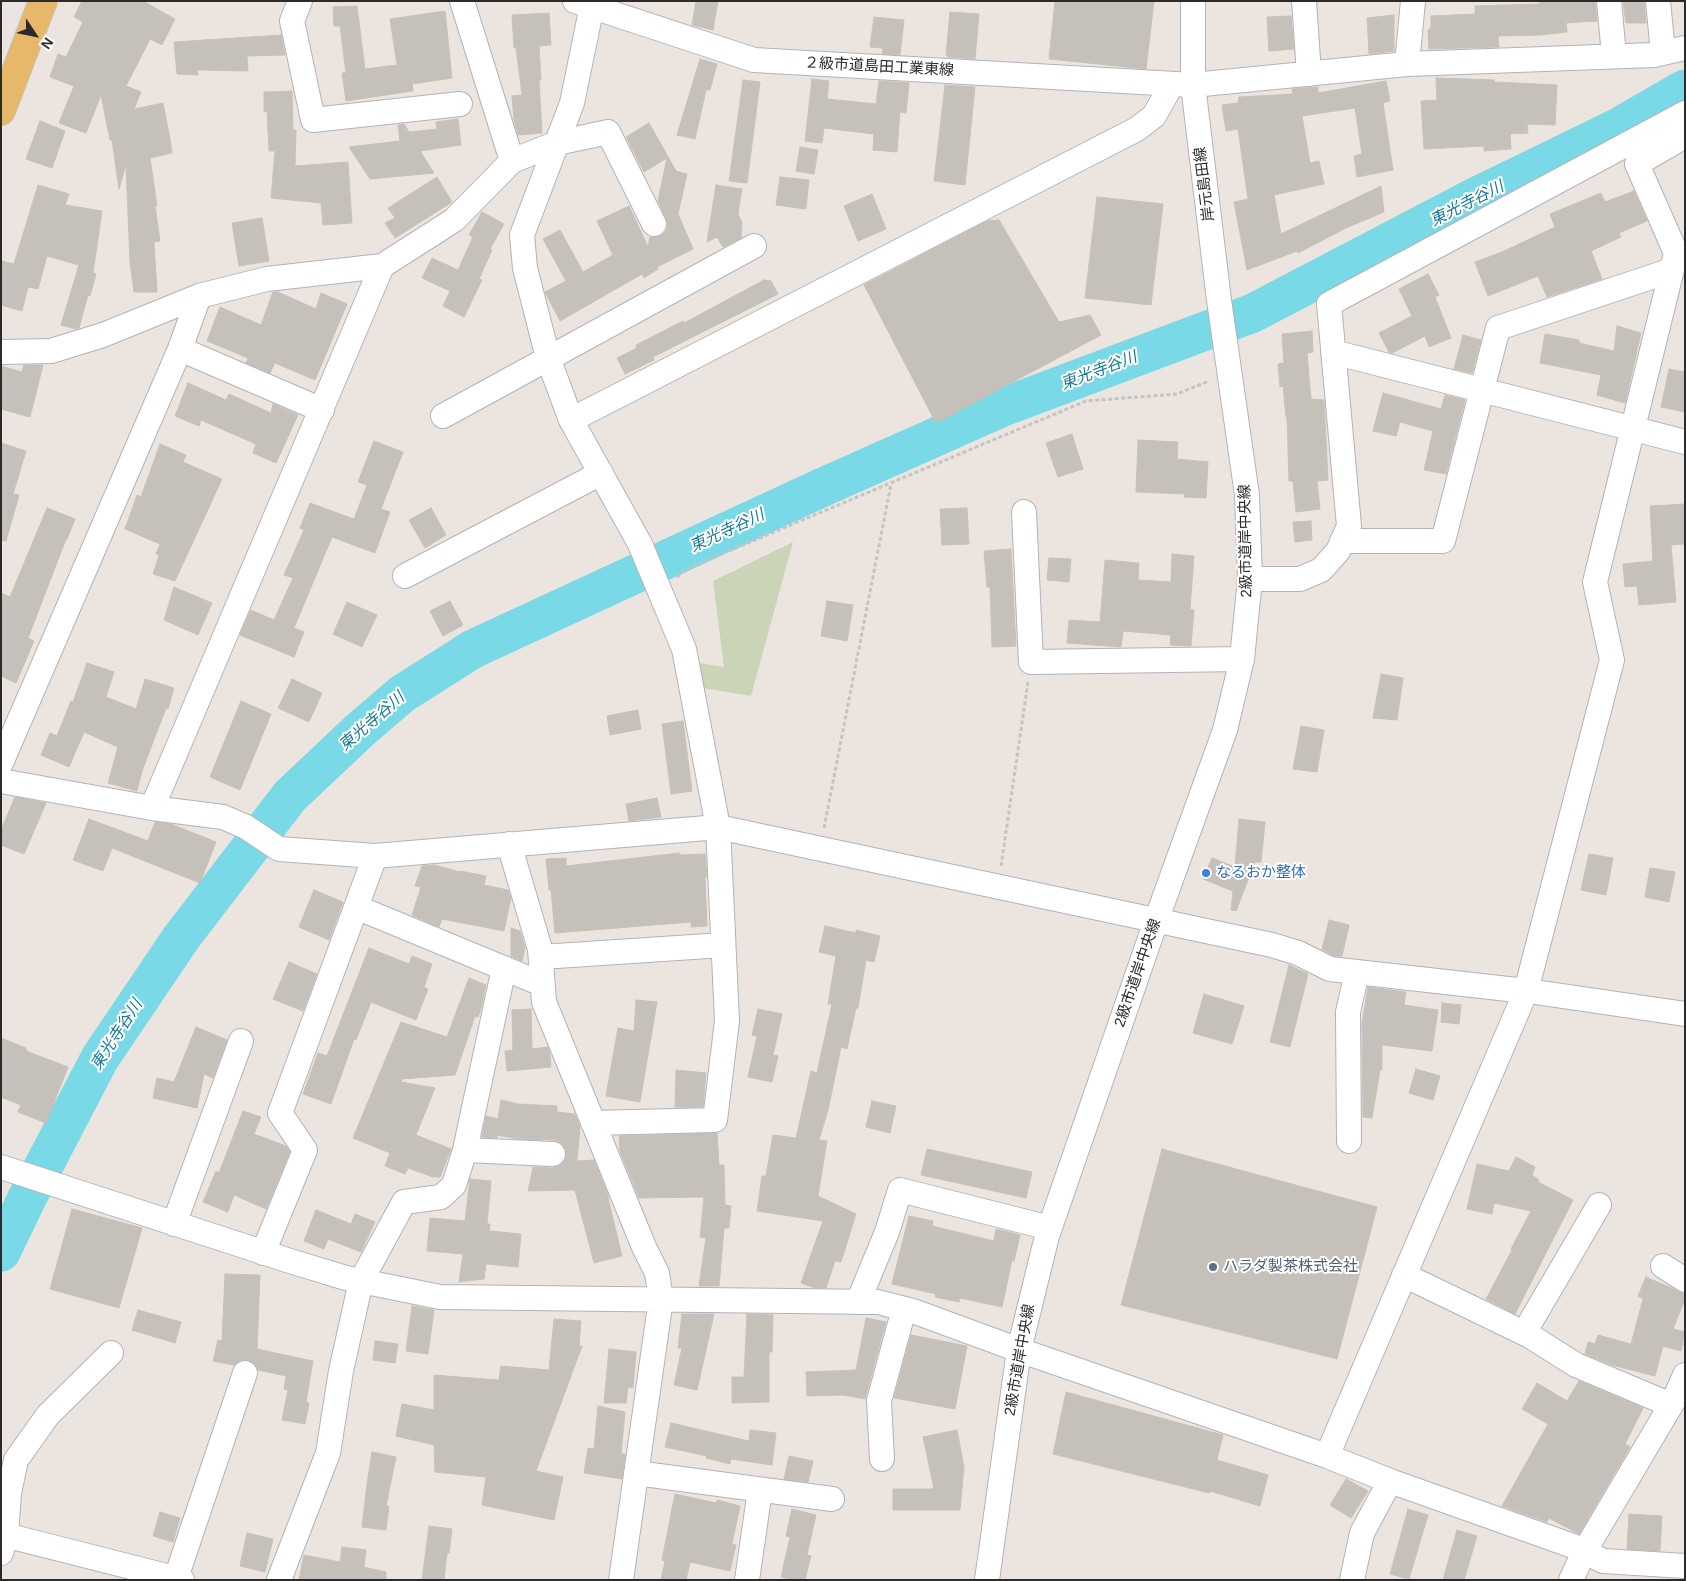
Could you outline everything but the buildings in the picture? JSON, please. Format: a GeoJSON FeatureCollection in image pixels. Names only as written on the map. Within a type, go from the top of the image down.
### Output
{"type":"FeatureCollection","features":[{"type":"Feature","properties":{"kind":"main road"},"geometry":{"type":"LineString","coordinates":[[1,111],[42,1]]}},
{"type":"Feature","properties":{"kind":"street"},"geometry":{"type":"LineString","coordinates":[[300,1],[292,21],[313,120],[460,104]]}},
{"type":"Feature","properties":{"kind":"street"},"geometry":{"type":"LineString","coordinates":[[462,1],[512,161]]}},
{"type":"Feature","properties":{"kind":"street","name":"岸元島田線"},"geometry":{"type":"LineString","coordinates":[[1193,1],[1192,26],[1182,84],[1230,368]]}},
{"type":"Feature","properties":{"kind":"street"},"geometry":{"type":"LineString","coordinates":[[1304,1],[1308,74]]}},
{"type":"Feature","properties":{"kind":"street"},"geometry":{"type":"LineString","coordinates":[[1407,64],[1413,1]]}},
{"type":"Feature","properties":{"kind":"street"},"geometry":{"type":"LineString","coordinates":[[1609,1],[1614,56]]}},
{"type":"Feature","properties":{"kind":"street"},"geometry":{"type":"LineString","coordinates":[[1658,1],[1674,51]]}},
{"type":"Feature","properties":{"kind":"street"},"geometry":{"type":"LineString","coordinates":[[587,3],[572,102],[522,235],[525,268],[548,358],[571,420],[640,544],[684,649],[718,827],[726,1021],[715,1120],[593,1123]]}},
{"type":"Feature","properties":{"kind":"street","name":"２級市道島田工業東線"},"geometry":{"type":"LineString","coordinates":[[587,3],[754,60],[1182,84],[1407,64],[1614,56],[1674,51]]}},
{"type":"Feature","properties":{"kind":"street"},"geometry":{"type":"LineString","coordinates":[[571,420],[1137,129],[1154,116],[1182,84]]}},
{"type":"Feature","properties":{"kind":"street"},"geometry":{"type":"LineString","coordinates":[[1250,579],[1300,580],[1321,570],[1338,551],[1349,526],[1329,304],[1685,113]]}},
{"type":"Feature","properties":{"kind":"street"},"geometry":{"type":"LineString","coordinates":[[1,352],[51,351],[102,335],[199,296],[267,279],[382,266],[454,220],[512,161],[557,143],[608,132],[654,224]]}},
{"type":"Feature","properties":{"kind":"street"},"geometry":{"type":"LineString","coordinates":[[1327,1456],[1526,991],[1612,660],[1594,582],[1676,253],[1637,164],[1685,136]]}},
{"type":"Feature","properties":{"kind":"street"},"geometry":{"type":"LineString","coordinates":[[443,416],[754,246]]}},
{"type":"Feature","properties":{"kind":"street"},"geometry":{"type":"LineString","coordinates":[[152,808],[382,266]]}},
{"type":"Feature","properties":{"kind":"street"},"geometry":{"type":"LineString","coordinates":[[1342,541],[1443,541],[1498,328],[1672,270]]}},
{"type":"Feature","properties":{"kind":"street"},"geometry":{"type":"LineString","coordinates":[[1,763],[180,349],[199,296]]}},
{"type":"Feature","properties":{"kind":"street"},"geometry":{"type":"LineString","coordinates":[[180,349],[322,410]]}},
{"type":"Feature","properties":{"kind":"street"},"geometry":{"type":"LineString","coordinates":[[1334,352],[1685,442]]}},
{"type":"Feature","properties":{"kind":"street","name":"2級市道岸中央線"},"geometry":{"type":"LineString","coordinates":[[987,1580],[1019,1350],[1050,1228],[1156,921],[1225,730],[1242,659],[1250,579],[1248,495],[1230,368]]}},
{"type":"Feature","properties":{"kind":"street"},"geometry":{"type":"LineString","coordinates":[[405,576],[601,473]]}},
{"type":"Feature","properties":{"kind":"street"},"geometry":{"type":"LineString","coordinates":[[1024,512],[1031,662],[1242,659]]}},
{"type":"Feature","properties":{"kind":"street"},"geometry":{"type":"LineString","coordinates":[[1,782],[152,808],[224,816],[246,827],[279,849],[375,856],[718,827],[1272,945],[1298,954],[1330,969],[1526,991],[1685,1014]]}},
{"type":"Feature","properties":{"kind":"street"},"geometry":{"type":"LineString","coordinates":[[509,844],[540,949],[544,1002],[644,1247],[657,1273],[662,1298],[621,1580]]}},
{"type":"Feature","properties":{"kind":"street"},"geometry":{"type":"LineString","coordinates":[[263,1253],[305,1150],[280,1113],[375,856]]}},
{"type":"Feature","properties":{"kind":"street"},"geometry":{"type":"LineString","coordinates":[[356,907],[542,984]]}},
{"type":"Feature","properties":{"kind":"street"},"geometry":{"type":"LineString","coordinates":[[541,957],[723,945]]}},
{"type":"Feature","properties":{"kind":"street"},"geometry":{"type":"LineString","coordinates":[[279,1580],[328,1453],[341,1371],[361,1281],[404,1202],[441,1197],[454,1185],[465,1150],[504,968]]}},
{"type":"Feature","properties":{"kind":"street"},"geometry":{"type":"LineString","coordinates":[[1349,1141],[1348,1012],[1357,972]]}},
{"type":"Feature","properties":{"kind":"street"},"geometry":{"type":"LineString","coordinates":[[174,1224],[241,1041]]}},
{"type":"Feature","properties":{"kind":"street"},"geometry":{"type":"LineString","coordinates":[[465,1150],[553,1154]]}},
{"type":"Feature","properties":{"kind":"street"},"geometry":{"type":"LineString","coordinates":[[9,1169],[263,1253],[361,1281],[440,1297],[662,1298],[878,1302],[904,1309],[1327,1456],[1390,1481],[1573,1546],[1603,1561],[1685,1566]]}},
{"type":"Feature","properties":{"kind":"street"},"geometry":{"type":"LineString","coordinates":[[858,1302],[887,1232],[900,1190],[1050,1228]]}},
{"type":"Feature","properties":{"kind":"street"},"geometry":{"type":"LineString","coordinates":[[1524,1333],[1599,1205]]}},
{"type":"Feature","properties":{"kind":"street"},"geometry":{"type":"LineString","coordinates":[[1663,1266],[1685,1280]]}},
{"type":"Feature","properties":{"kind":"street"},"geometry":{"type":"LineString","coordinates":[[1404,1275],[1524,1333],[1576,1365],[1671,1405]]}},
{"type":"Feature","properties":{"kind":"street"},"geometry":{"type":"LineString","coordinates":[[882,1459],[879,1401],[904,1309]]}},
{"type":"Feature","properties":{"kind":"street"},"geometry":{"type":"LineString","coordinates":[[111,1353],[48,1416],[16,1460],[9,1493],[3,1541],[179,1579],[245,1373]]}},
{"type":"Feature","properties":{"kind":"street"},"geometry":{"type":"LineString","coordinates":[[1571,1580],[1584,1552],[1671,1405],[1685,1375]]}},
{"type":"Feature","properties":{"kind":"street"},"geometry":{"type":"LineString","coordinates":[[636,1473],[832,1499]]}},
{"type":"Feature","properties":{"kind":"street"},"geometry":{"type":"LineString","coordinates":[[1352,1580],[1362,1533],[1390,1481]]}},
{"type":"Feature","properties":{"kind":"street"},"geometry":{"type":"LineString","coordinates":[[747,1580],[760,1490]]}},
{"type":"Feature","properties":{"kind":"path"},"geometry":{"type":"LineString","coordinates":[[660,590],[688,568],[1086,401],[1177,394],[1230,368]]}},
{"type":"Feature","properties":{"kind":"path"},"geometry":{"type":"LineString","coordinates":[[820,849],[892,483]]}},
{"type":"Feature","properties":{"kind":"path"},"geometry":{"type":"LineString","coordinates":[[998,887],[1031,662]]}},
{"type":"Feature","properties":{"kind":"green space"},"geometry":{"type":"Polygon","coordinates":[[[793,542],[751,696],[703,688],[699,663],[724,667],[713,581],[793,542]]]}},
{"type":"Feature","properties":{"kind":"waterway","name":"東光寺谷川"},"geometry":{"type":"LineString","coordinates":[[1,1252],[100,1058],[181,938],[290,796],[360,730],[402,694],[473,649],[821,488],[1003,407],[1253,313],[1475,197],[1619,127],[1685,89]]}},
{"type":"Feature","properties":{"kind":"place","name":"なるおか整体"},"geometry":{"type":"Point","coordinates":[1206,873]}},
{"type":"Feature","properties":{"kind":"place","name":"ハラダ製茶株式会社"},"geometry":{"type":"Point","coordinates":[1213,1267]}}]}
